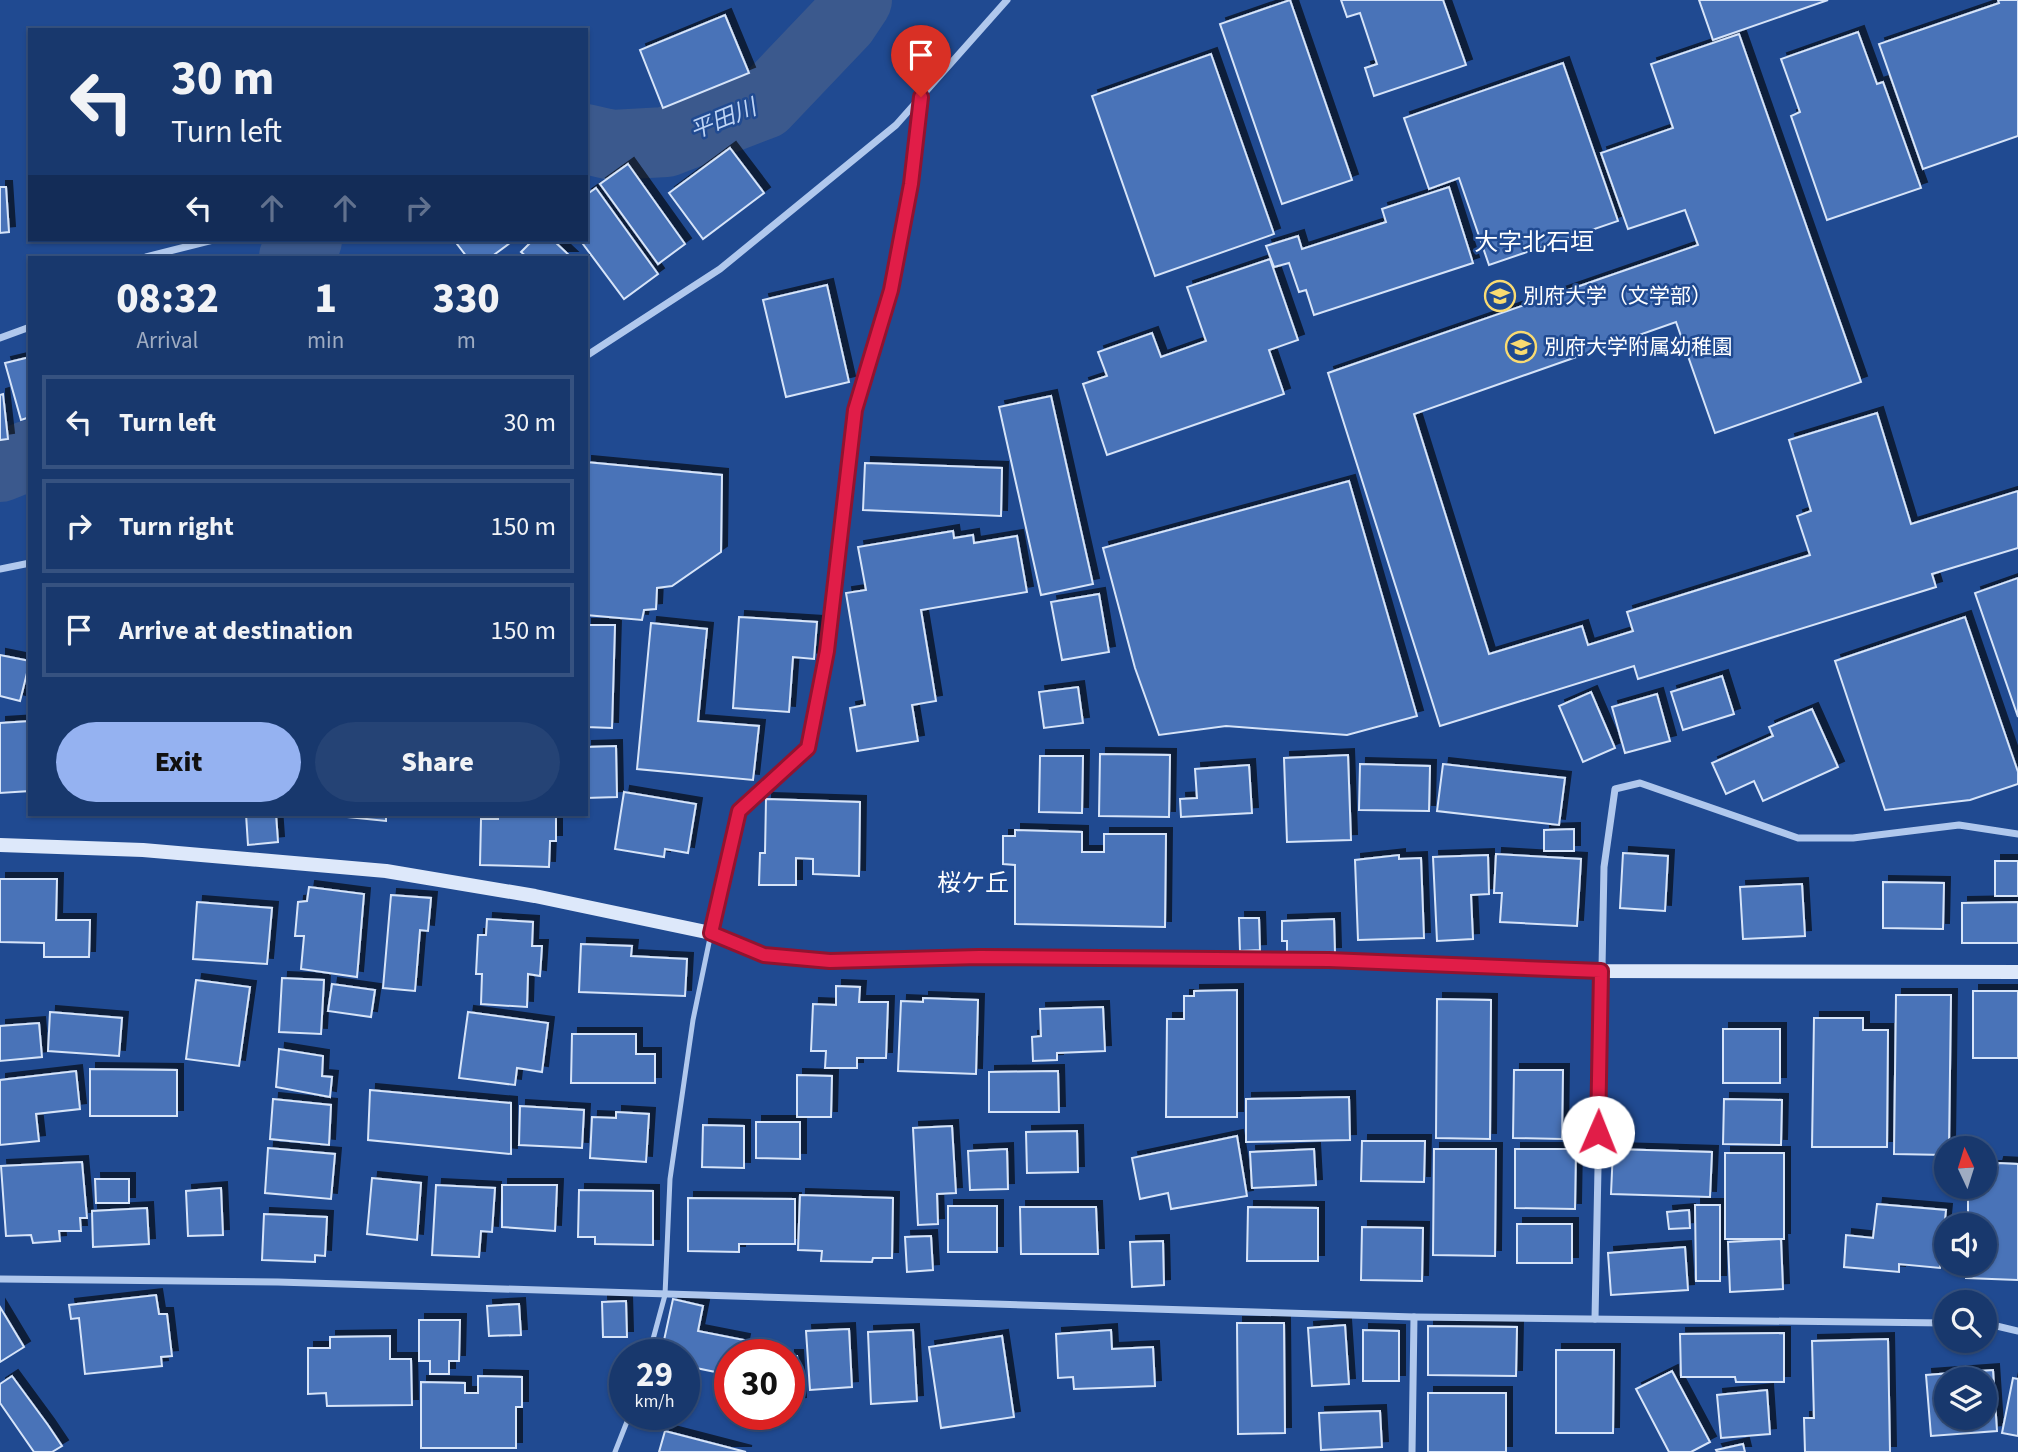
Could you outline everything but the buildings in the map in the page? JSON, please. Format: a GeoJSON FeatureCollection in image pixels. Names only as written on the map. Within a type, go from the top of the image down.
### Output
{"type":"FeatureCollection","features":[{"type":"Feature","properties":{"kind":"street"},"geometry":{"type":"LineString","coordinates":[[588,355],[720,269],[895,125],[1007,0]]}},
{"type":"Feature","properties":{"kind":"street"},"geometry":{"type":"LineString","coordinates":[[150,256],[206,242]]}},
{"type":"Feature","properties":{"kind":"street"},"geometry":{"type":"LineString","coordinates":[[0,338],[28,328]]}},
{"type":"Feature","properties":{"kind":"street"},"geometry":{"type":"LineString","coordinates":[[0,569],[28,563]]}},
{"type":"Feature","properties":{"kind":"street"},"geometry":{"type":"LineString","coordinates":[[1595,1319],[1604,867],[1615,789],[1640,783],[1798,838],[1853,838],[1959,825],[2018,834]]}},
{"type":"Feature","properties":{"kind":"street"},"geometry":{"type":"LineString","coordinates":[[0,845],[143,850],[386,871],[535,896],[711,933],[764,955],[830,961],[979,957],[1329,960],[1601,971],[2018,972]]}},
{"type":"Feature","properties":{"kind":"street"},"geometry":{"type":"LineString","coordinates":[[0,1279],[278,1282],[1414,1317],[1934,1323]]}},
{"type":"Feature","properties":{"kind":"street"},"geometry":{"type":"LineString","coordinates":[[1412,1452],[1414,1317]]}},
{"type":"Feature","properties":{"kind":"street"},"geometry":{"type":"LineString","coordinates":[[1997,1324],[2018,1331]]}},
{"type":"Feature","properties":{"kind":"lane"},"geometry":{"type":"LineString","coordinates":[[653,1339],[666,1295],[670,1179],[693,1020],[711,933],[739,811],[808,748],[827,651],[855,410],[891,290],[911,184],[921,97]]}},
{"type":"Feature","properties":{"kind":"lane"},"geometry":{"type":"LineString","coordinates":[[615,1452],[624,1430]]}},
{"type":"Feature","properties":{"kind":"waterway","name":"平田川"},"geometry":{"type":"LineString","coordinates":[[588,139],[612,145],[666,142],[764,104],[843,21],[857,0]]}},
{"type":"Feature","properties":{"kind":"waterway","name":"平田川"},"geometry":{"type":"LineString","coordinates":[[295,256],[305,242]]}},
{"type":"Feature","properties":{"kind":"waterway","name":"平田川"},"geometry":{"type":"LineString","coordinates":[[0,467],[28,456]]}},
{"type":"Feature","properties":{"kind":"place","name":"別府大学（文学部）"},"geometry":{"type":"Point","coordinates":[1500,296]}},
{"type":"Feature","properties":{"kind":"place","name":"別府大学附属幼稚園"},"geometry":{"type":"Point","coordinates":[1521,347]}},
{"type":"Feature","properties":{"kind":"district","name":"大字北石垣"},"geometry":{"type":"Point","coordinates":[1534,242]}},
{"type":"Feature","properties":{"kind":"district","name":"桜ケ丘"},"geometry":{"type":"Point","coordinates":[973,883]}},
{"type":"Feature","properties":{"kind":"route"},"geometry":{"type":"LineString","coordinates":[[921,97],[911,184],[891,290],[855,410],[827,651],[808,748],[739,811],[711,933],[764,955],[830,961],[979,957],[1329,960],[1601,971],[1598,1132]]}}]}
